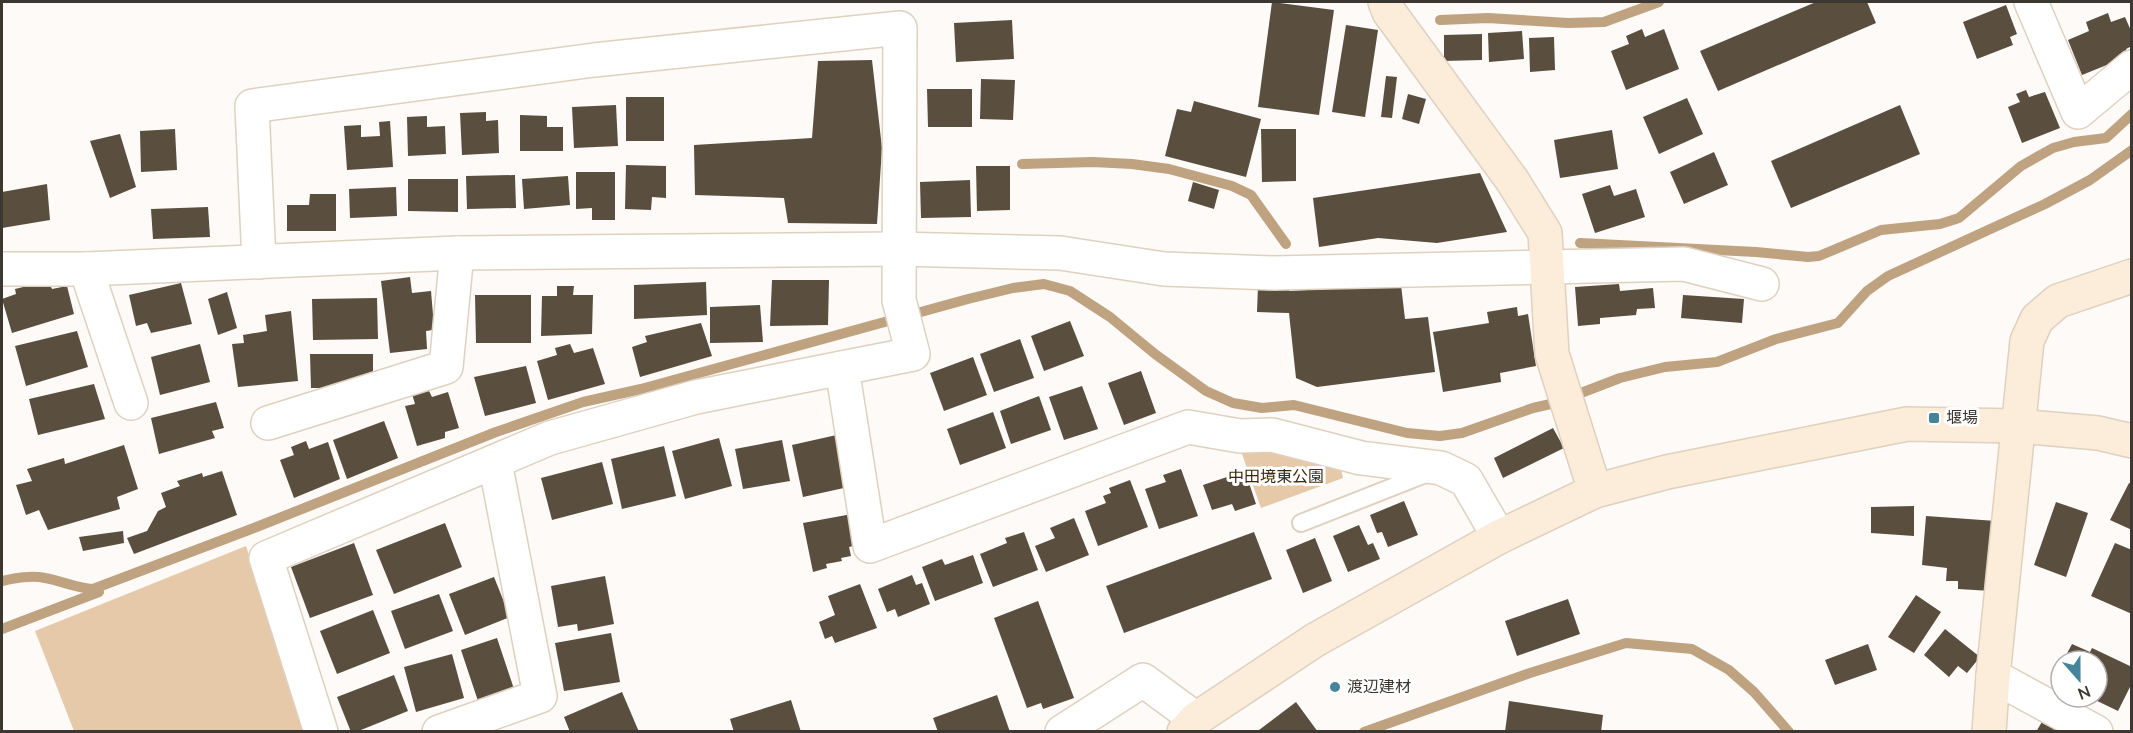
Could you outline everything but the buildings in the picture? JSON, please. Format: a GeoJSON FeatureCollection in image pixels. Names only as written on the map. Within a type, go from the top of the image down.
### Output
{"type":"FeatureCollection","features":[{"type":"Feature","properties":{"kind":"street"},"geometry":{"type":"LineString","coordinates":[[1385,2],[1389,12],[1512,180],[1545,233],[1552,354],[1594,491]]}},
{"type":"Feature","properties":{"kind":"street"},"geometry":{"type":"LineString","coordinates":[[2031,2],[2078,112],[2132,68]]}},
{"type":"Feature","properties":{"kind":"street"},"geometry":{"type":"LineString","coordinates":[[259,262],[252,106],[594,60],[900,28],[899,300],[914,354],[696,397],[550,438],[266,558],[321,732]]}},
{"type":"Feature","properties":{"kind":"street"},"geometry":{"type":"LineString","coordinates":[[2,269],[86,269],[457,253],[898,249],[1060,253],[1164,269],[1274,273],[1684,264],[1762,284]]}},
{"type":"Feature","properties":{"kind":"street"},"geometry":{"type":"LineString","coordinates":[[268,423],[446,367],[457,253]]}},
{"type":"Feature","properties":{"kind":"street"},"geometry":{"type":"LineString","coordinates":[[86,269],[131,403]]}},
{"type":"Feature","properties":{"kind":"street"},"geometry":{"type":"LineString","coordinates":[[1989,732],[2027,341],[2037,319],[2058,302],[2132,276]]}},
{"type":"Feature","properties":{"kind":"street"},"geometry":{"type":"LineString","coordinates":[[842,368],[870,546],[1188,427],[1240,436],[1272,435],[1361,458],[1441,468],[1466,480],[1499,537]]}},
{"type":"Feature","properties":{"kind":"street"},"geometry":{"type":"LineString","coordinates":[[1062,732],[1143,680],[1190,725],[1315,640],[1499,537],[1594,491],[1667,472],[1907,424],[2018,426],[2098,433],[2132,441]]}},
{"type":"Feature","properties":{"kind":"street"},"geometry":{"type":"LineString","coordinates":[[439,732],[540,696],[495,462]]}},
{"type":"Feature","properties":{"kind":"street"},"geometry":{"type":"LineString","coordinates":[[1993,676],[2096,732]]}},
{"type":"Feature","properties":{"kind":"lane"},"geometry":{"type":"LineString","coordinates":[[1301,523],[1441,468]]}},
{"type":"Feature","properties":{"kind":"green space","name":"中田境東公園"},"geometry":{"type":"Polygon","coordinates":[[[1241,451],[1286,452],[1340,464],[1343,478],[1261,508],[1241,451]]]}},
{"type":"Feature","properties":{"kind":"green space"},"geometry":{"type":"Polygon","coordinates":[[[246,546],[306,731],[74,731],[35,631],[246,546]]]}},
{"type":"Feature","properties":{"kind":"waterway"},"geometry":{"type":"LineString","coordinates":[[1440,20],[1488,18],[1568,23],[1604,22],[1659,2]]}},
{"type":"Feature","properties":{"kind":"waterway"},"geometry":{"type":"LineString","coordinates":[[1580,243],[1819,256],[1881,230],[1940,224],[1959,218],[2021,166],[2053,148],[2074,142],[2106,138],[2132,114]]}},
{"type":"Feature","properties":{"kind":"waterway"},"geometry":{"type":"LineString","coordinates":[[2,581],[40,577],[93,589],[496,432],[583,402],[641,389],[968,299],[1013,288],[1044,284],[1070,291],[1110,317],[1155,354],[1206,391],[1233,403],[1262,408],[1294,405],[1407,433],[1440,436],[1462,433],[1533,408],[1555,403],[1620,378],[1665,367],[1717,362],[1776,339],[1838,323],[1867,291],[1888,276],[2045,204],[2090,180],[2132,150]]}},
{"type":"Feature","properties":{"kind":"waterway"},"geometry":{"type":"LineString","coordinates":[[1022,164],[1093,162],[1132,164],[1169,169],[1232,186],[1251,195],[1286,244]]}},
{"type":"Feature","properties":{"kind":"waterway"},"geometry":{"type":"LineString","coordinates":[[2,629],[99,592]]}},
{"type":"Feature","properties":{"kind":"waterway"},"geometry":{"type":"LineString","coordinates":[[1364,732],[1530,673],[1626,643],[1692,649],[1729,670],[1754,692],[1789,732]]}},
{"type":"Feature","properties":{"kind":"place","name":"堰場"},"geometry":{"type":"Point","coordinates":[1934,418]}},
{"type":"Feature","properties":{"kind":"place","name":"渡辺建材"},"geometry":{"type":"Point","coordinates":[1335,687]}}]}
